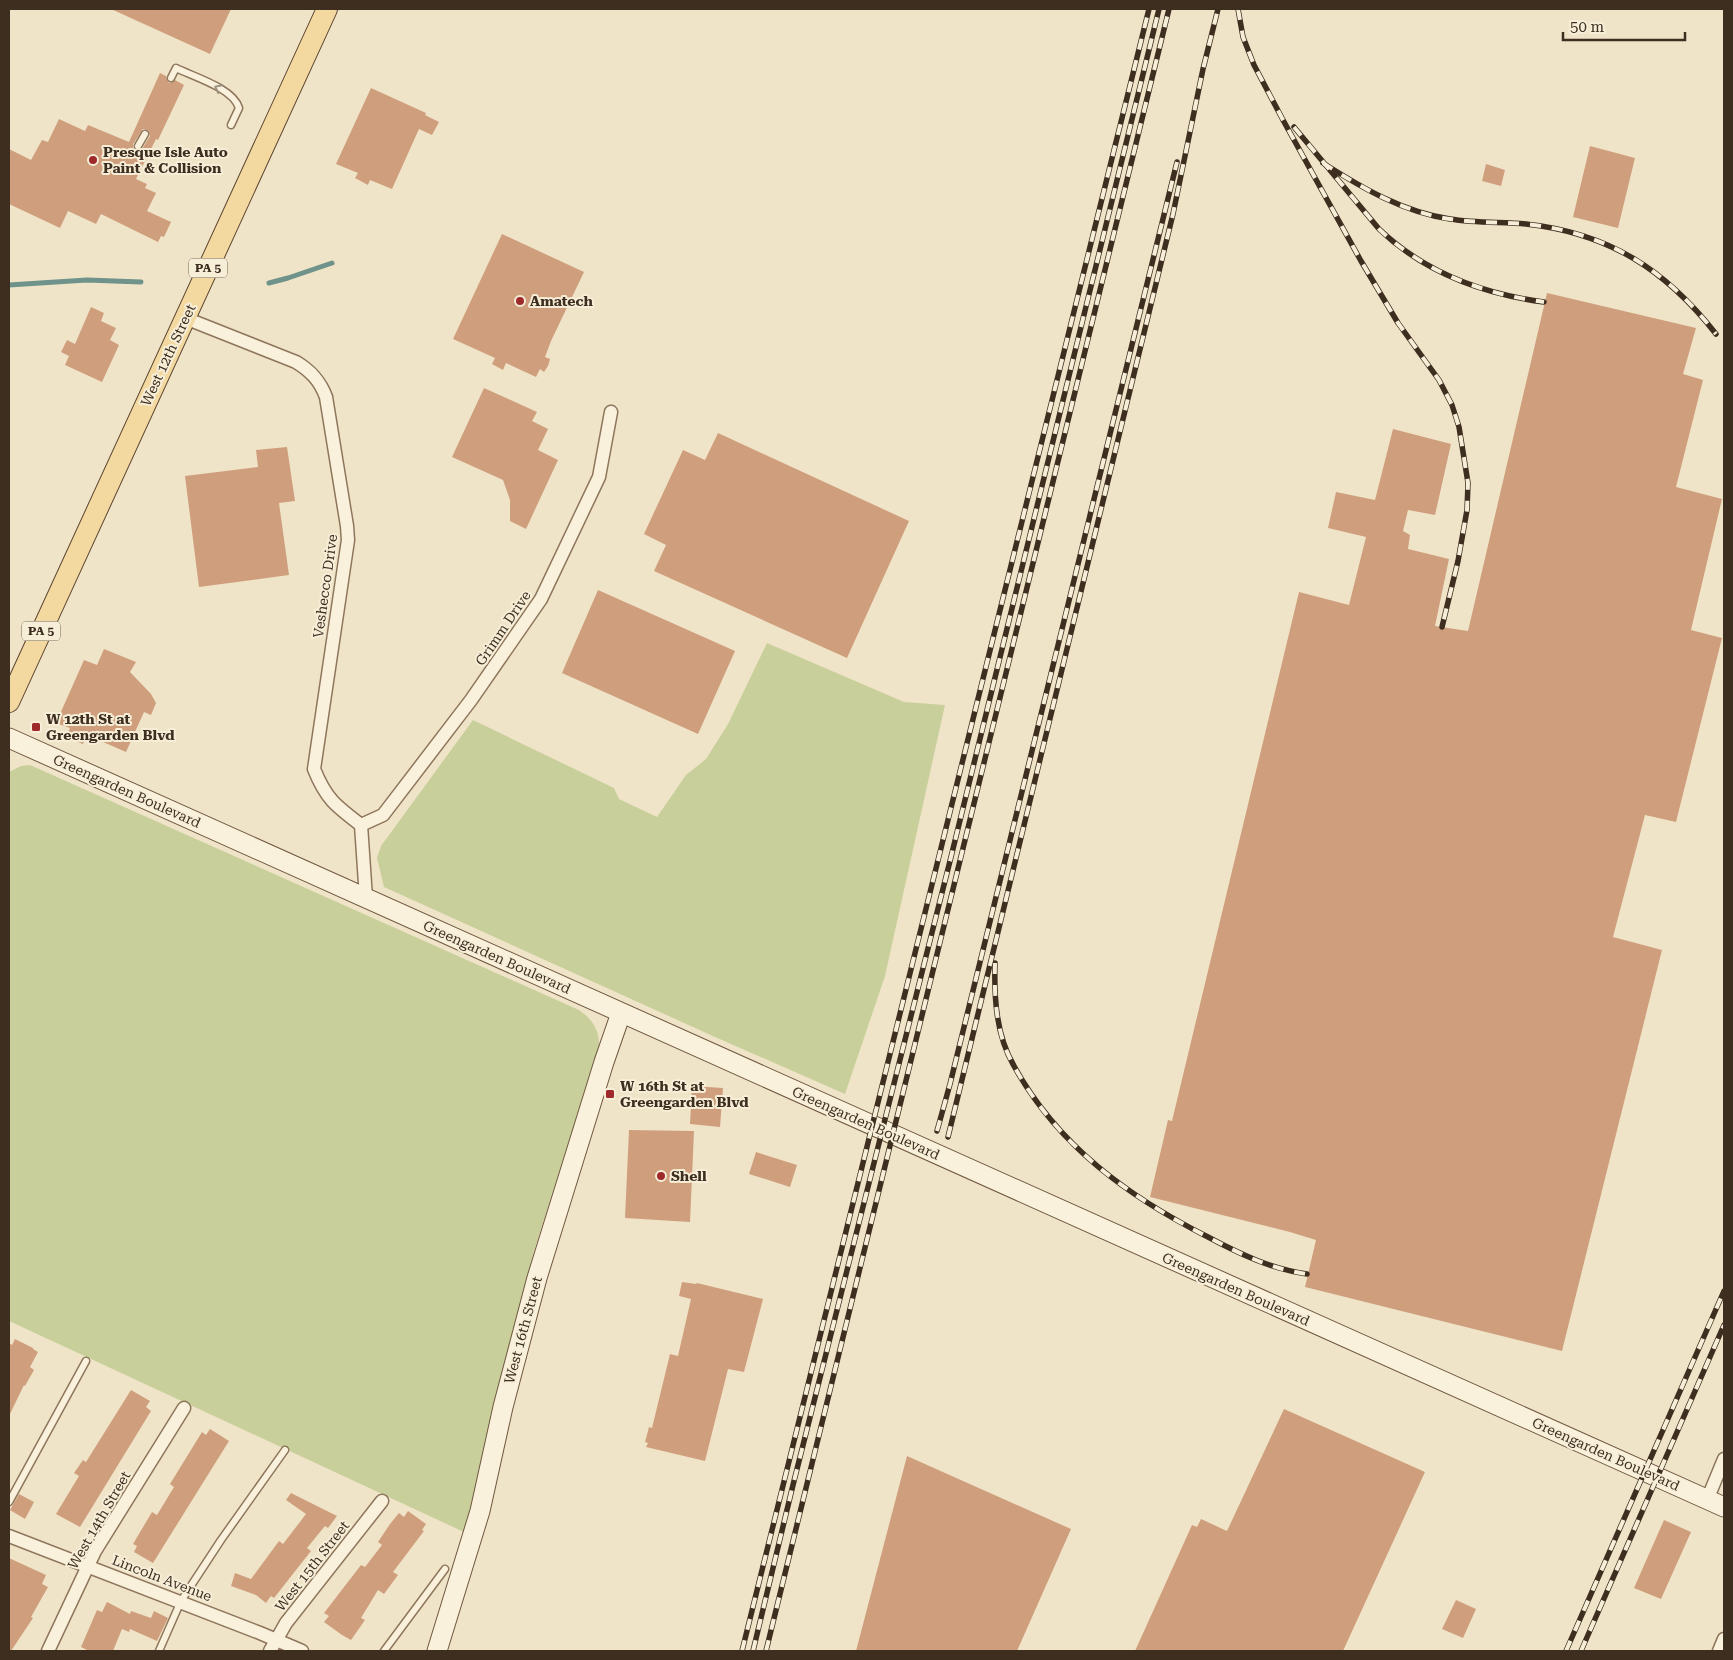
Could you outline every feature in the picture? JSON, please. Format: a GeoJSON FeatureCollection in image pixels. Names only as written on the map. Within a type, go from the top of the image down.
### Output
{"type":"FeatureCollection","features":[{"type":"Feature","properties":{"kind":"main road","name":"West 12th Street"},"geometry":{"type":"LineString","coordinates":[[9,702],[327,9]]}},
{"type":"Feature","properties":{"kind":"street","name":"Veshecco Drive"},"geometry":{"type":"LineString","coordinates":[[184,318],[296,362],[315,377],[326,397],[348,540],[314,768],[321,788],[335,805],[361,825]]}},
{"type":"Feature","properties":{"kind":"street","name":"Grimm Drive"},"geometry":{"type":"LineString","coordinates":[[361,825],[383,815],[471,700],[541,599],[599,476],[611,412]]}},
{"type":"Feature","properties":{"kind":"street","name":"Greengarden Boulevard"},"geometry":{"type":"LineString","coordinates":[[9,738],[1716,1503]]}},
{"type":"Feature","properties":{"kind":"street"},"geometry":{"type":"LineString","coordinates":[[361,825],[366,898]]}},
{"type":"Feature","properties":{"kind":"street","name":"West 16th Street"},"geometry":{"type":"LineString","coordinates":[[437,1651],[480,1511],[503,1406],[537,1278],[604,1062],[622,1013]]}},
{"type":"Feature","properties":{"kind":"street","name":"West 14th Street"},"geometry":{"type":"LineString","coordinates":[[48,1651],[88,1565],[184,1408]]}},
{"type":"Feature","properties":{"kind":"street"},"geometry":{"type":"LineString","coordinates":[[1716,1503],[1724,1459]]}},
{"type":"Feature","properties":{"kind":"street","name":"West 15th Street"},"geometry":{"type":"LineString","coordinates":[[270,1651],[286,1623],[382,1501]]}},
{"type":"Feature","properties":{"kind":"street","name":"Lincoln Avenue"},"geometry":{"type":"LineString","coordinates":[[9,1536],[88,1565],[302,1651]]}},
{"type":"Feature","properties":{"kind":"street"},"geometry":{"type":"LineString","coordinates":[[1719,1651],[1724,1639]]}},
{"type":"Feature","properties":{"kind":"lane"},"geometry":{"type":"LineString","coordinates":[[171,78],[176,68],[226,91],[233,97],[239,108],[231,125]]}},
{"type":"Feature","properties":{"kind":"lane"},"geometry":{"type":"LineString","coordinates":[[138,146],[145,134]]}},
{"type":"Feature","properties":{"kind":"lane"},"geometry":{"type":"LineString","coordinates":[[9,1502],[86,1361]]}},
{"type":"Feature","properties":{"kind":"lane"},"geometry":{"type":"LineString","coordinates":[[159,1651],[181,1602],[221,1540],[285,1450]]}},
{"type":"Feature","properties":{"kind":"lane"},"geometry":{"type":"LineString","coordinates":[[384,1651],[445,1569]]}},
{"type":"Feature","properties":{"kind":"green space"},"geometry":{"type":"Polygon","coordinates":[[[767,643],[904,702],[945,705],[885,976],[845,1094],[384,887],[377,858],[381,846],[473,720],[614,788],[619,799],[657,817],[686,775],[706,759],[728,724],[767,643]]]}},
{"type":"Feature","properties":{"kind":"green space"},"geometry":{"type":"Polygon","coordinates":[[[30,765],[579,1010],[588,1017],[597,1030],[599,1047],[534,1251],[500,1381],[476,1492],[464,1532],[9,1321],[9,772],[21,766],[30,765]]]}},
{"type":"Feature","properties":{"kind":"building"},"geometry":{"type":"Polygon","coordinates":[[[111,9],[231,9],[210,54],[111,9]]]}},
{"type":"Feature","properties":{"kind":"building"},"geometry":{"type":"Polygon","coordinates":[[[160,73],[166,76],[169,83],[175,80],[184,85],[158,140],[156,139],[136,179],[147,184],[145,188],[156,193],[147,211],[171,222],[164,237],[161,236],[158,242],[101,214],[96,224],[68,211],[60,228],[9,204],[9,149],[31,160],[42,140],[48,142],[59,119],[85,131],[88,125],[129,142],[160,73]],[[143,129],[133,144],[133,148],[136,151],[142,149],[150,136],[148,130],[143,129]]]}},
{"type":"Feature","properties":{"kind":"building"},"geometry":{"type":"Polygon","coordinates":[[[371,88],[426,113],[425,115],[439,122],[432,135],[419,129],[392,189],[370,180],[368,185],[355,178],[358,173],[336,164],[371,88]]]}},
{"type":"Feature","properties":{"kind":"building"},"geometry":{"type":"Polygon","coordinates":[[[1590,146],[1635,158],[1618,228],[1573,217],[1590,146]]]}},
{"type":"Feature","properties":{"kind":"building"},"geometry":{"type":"Polygon","coordinates":[[[1486,164],[1505,170],[1501,186],[1482,181],[1486,164]]]}},
{"type":"Feature","properties":{"kind":"building"},"geometry":{"type":"Polygon","coordinates":[[[502,234],[584,272],[551,341],[545,357],[550,359],[548,366],[544,372],[540,369],[536,377],[506,363],[503,370],[492,364],[495,358],[453,339],[502,234]]]}},
{"type":"Feature","properties":{"kind":"building"},"geometry":{"type":"Polygon","coordinates":[[[1547,293],[1696,328],[1683,374],[1703,380],[1676,487],[1722,499],[1691,630],[1722,638],[1676,822],[1645,815],[1613,937],[1662,950],[1562,1351],[1305,1287],[1316,1240],[1150,1197],[1168,1120],[1172,1121],[1299,592],[1349,605],[1366,537],[1328,528],[1336,492],[1375,500],[1393,429],[1451,444],[1435,515],[1408,510],[1403,531],[1410,535],[1408,549],[1449,559],[1435,626],[1468,631],[1547,293]]]}},
{"type":"Feature","properties":{"kind":"building"},"geometry":{"type":"Polygon","coordinates":[[[91,307],[104,313],[101,321],[116,328],[110,340],[119,345],[102,382],[65,365],[69,356],[61,352],[67,340],[75,344],[91,307]]]}},
{"type":"Feature","properties":{"kind":"building"},"geometry":{"type":"Polygon","coordinates":[[[484,388],[537,412],[532,421],[548,429],[538,450],[558,460],[526,529],[510,521],[510,500],[503,480],[452,457],[484,388]]]}},
{"type":"Feature","properties":{"kind":"building"},"geometry":{"type":"Polygon","coordinates":[[[718,433],[909,521],[847,658],[654,571],[666,545],[644,534],[683,450],[705,460],[718,433]]]}},
{"type":"Feature","properties":{"kind":"building"},"geometry":{"type":"Polygon","coordinates":[[[287,447],[295,501],[279,503],[289,575],[199,587],[185,476],[258,467],[256,450],[287,447]]]}},
{"type":"Feature","properties":{"kind":"building"},"geometry":{"type":"Polygon","coordinates":[[[598,590],[735,651],[698,734],[562,673],[598,590]]]}},
{"type":"Feature","properties":{"kind":"building"},"geometry":{"type":"Polygon","coordinates":[[[104,649],[136,662],[130,672],[151,694],[156,703],[151,715],[144,712],[126,752],[87,735],[83,744],[66,737],[70,728],[56,723],[84,660],[97,665],[104,649]]]}},
{"type":"Feature","properties":{"kind":"building"},"geometry":{"type":"Polygon","coordinates":[[[692,1086],[723,1088],[720,1127],[690,1124],[692,1086]]]}},
{"type":"Feature","properties":{"kind":"building"},"geometry":{"type":"Polygon","coordinates":[[[629,1130],[694,1131],[690,1222],[625,1218],[629,1130]]]}},
{"type":"Feature","properties":{"kind":"building"},"geometry":{"type":"Polygon","coordinates":[[[756,1152],[797,1165],[790,1187],[749,1174],[756,1152]]]}},
{"type":"Feature","properties":{"kind":"building"},"geometry":{"type":"Polygon","coordinates":[[[682,1282],[697,1283],[763,1299],[744,1372],[728,1369],[705,1461],[646,1447],[648,1443],[645,1442],[649,1427],[652,1428],[670,1354],[678,1356],[691,1299],[679,1296],[682,1282]]]}},
{"type":"Feature","properties":{"kind":"building"},"geometry":{"type":"Polygon","coordinates":[[[15,1339],[38,1352],[30,1367],[34,1370],[24,1385],[9,1416],[9,1343],[12,1345],[15,1339]]]}},
{"type":"Feature","properties":{"kind":"building"},"geometry":{"type":"Polygon","coordinates":[[[131,1390],[150,1401],[146,1407],[151,1411],[80,1527],[56,1514],[79,1476],[74,1473],[83,1460],[86,1462],[131,1390]]]}},
{"type":"Feature","properties":{"kind":"building"},"geometry":{"type":"Polygon","coordinates":[[[1284,1409],[1425,1472],[1343,1651],[1135,1651],[1192,1525],[1197,1527],[1201,1519],[1227,1531],[1284,1409]]]}},
{"type":"Feature","properties":{"kind":"building"},"geometry":{"type":"Polygon","coordinates":[[[210,1429],[229,1441],[153,1563],[134,1552],[137,1546],[133,1544],[152,1512],[157,1515],[174,1487],[170,1484],[202,1432],[206,1435],[210,1429]]]}},
{"type":"Feature","properties":{"kind":"building"},"geometry":{"type":"Polygon","coordinates":[[[907,1456],[1071,1529],[1017,1651],[856,1651],[907,1456]]]}},
{"type":"Feature","properties":{"kind":"building"},"geometry":{"type":"Polygon","coordinates":[[[291,1493],[337,1516],[328,1528],[325,1526],[307,1548],[311,1551],[274,1598],[271,1596],[266,1603],[256,1595],[231,1586],[235,1573],[251,1579],[279,1541],[283,1544],[306,1514],[286,1500],[291,1493]]]}},
{"type":"Feature","properties":{"kind":"building"},"geometry":{"type":"Polygon","coordinates":[[[19,1494],[34,1502],[25,1519],[10,1510],[19,1494]]]}},
{"type":"Feature","properties":{"kind":"building"},"geometry":{"type":"Polygon","coordinates":[[[408,1511],[426,1524],[422,1530],[424,1531],[393,1572],[398,1575],[384,1594],[378,1590],[361,1618],[365,1620],[351,1640],[324,1622],[329,1616],[324,1613],[361,1565],[365,1567],[382,1545],[378,1542],[399,1513],[404,1517],[408,1511]]]}},
{"type":"Feature","properties":{"kind":"building"},"geometry":{"type":"Polygon","coordinates":[[[1664,1520],[1691,1532],[1661,1599],[1634,1588],[1664,1520]]]}},
{"type":"Feature","properties":{"kind":"building"},"geometry":{"type":"Polygon","coordinates":[[[9,1558],[46,1575],[42,1584],[48,1587],[31,1617],[33,1618],[11,1651],[9,1651],[9,1558]]]}},
{"type":"Feature","properties":{"kind":"building"},"geometry":{"type":"Polygon","coordinates":[[[1456,1600],[1476,1609],[1463,1638],[1442,1629],[1456,1600]]]}},
{"type":"Feature","properties":{"kind":"building"},"geometry":{"type":"Polygon","coordinates":[[[107,1602],[130,1614],[131,1611],[151,1618],[154,1611],[168,1618],[157,1641],[130,1629],[129,1632],[122,1629],[113,1651],[89,1651],[81,1647],[97,1610],[102,1612],[107,1602]]]}},
{"type":"Feature","properties":{"kind":"waterway"},"geometry":{"type":"LineString","coordinates":[[269,283],[332,263]]}},
{"type":"Feature","properties":{"kind":"waterway"},"geometry":{"type":"LineString","coordinates":[[9,285],[87,280],[141,282]]}},
{"type":"Feature","properties":{"kind":"railway"},"geometry":{"type":"LineString","coordinates":[[742,1651],[1149,9]]}},
{"type":"Feature","properties":{"kind":"railway"},"geometry":{"type":"LineString","coordinates":[[753,1651],[951,857],[1159,9]]}},
{"type":"Feature","properties":{"kind":"railway"},"geometry":{"type":"LineString","coordinates":[[766,1651],[1169,9]]}},
{"type":"Feature","properties":{"kind":"railway"},"geometry":{"type":"LineString","coordinates":[[948,1137],[1173,214],[1203,69],[1218,9]]}},
{"type":"Feature","properties":{"kind":"railway"},"geometry":{"type":"LineString","coordinates":[[1238,9],[1243,37],[1254,65],[1283,120],[1361,261],[1398,323],[1439,380],[1452,405],[1459,427],[1468,483],[1467,510],[1458,561],[1442,627]]}},
{"type":"Feature","properties":{"kind":"railway"},"geometry":{"type":"LineString","coordinates":[[1294,127],[1379,229],[1415,257],[1435,269],[1477,287],[1544,302]]}},
{"type":"Feature","properties":{"kind":"railway"},"geometry":{"type":"LineString","coordinates":[[937,1131],[1177,162]]}},
{"type":"Feature","properties":{"kind":"railway"},"geometry":{"type":"LineString","coordinates":[[1323,163],[1384,198],[1433,216],[1478,222],[1526,224],[1556,229],[1584,236],[1609,246],[1633,258],[1656,273],[1697,311],[1716,334]]}},
{"type":"Feature","properties":{"kind":"railway"},"geometry":{"type":"LineString","coordinates":[[995,963],[997,1016],[1008,1054],[1032,1095],[1074,1145],[1124,1186],[1151,1205],[1179,1221],[1256,1260],[1294,1272],[1307,1274]]}},
{"type":"Feature","properties":{"kind":"railway"},"geometry":{"type":"LineString","coordinates":[[1566,1651],[1724,1291]]}},
{"type":"Feature","properties":{"kind":"railway"},"geometry":{"type":"LineString","coordinates":[[1581,1651],[1724,1325]]}},
{"type":"Feature","properties":{"kind":"place","name":"Presque Isle Auto Paint & Collision"},"geometry":{"type":"Point","coordinates":[93,160]}},
{"type":"Feature","properties":{"kind":"place","name":"Amatech"},"geometry":{"type":"Point","coordinates":[520,301]}},
{"type":"Feature","properties":{"kind":"place","name":"W 12th St at Greengarden Blvd"},"geometry":{"type":"Point","coordinates":[36,727]}},
{"type":"Feature","properties":{"kind":"place","name":"W 16th St at Greengarden Blvd"},"geometry":{"type":"Point","coordinates":[610,1094]}},
{"type":"Feature","properties":{"kind":"place","name":"Shell"},"geometry":{"type":"Point","coordinates":[661,1176]}}]}
